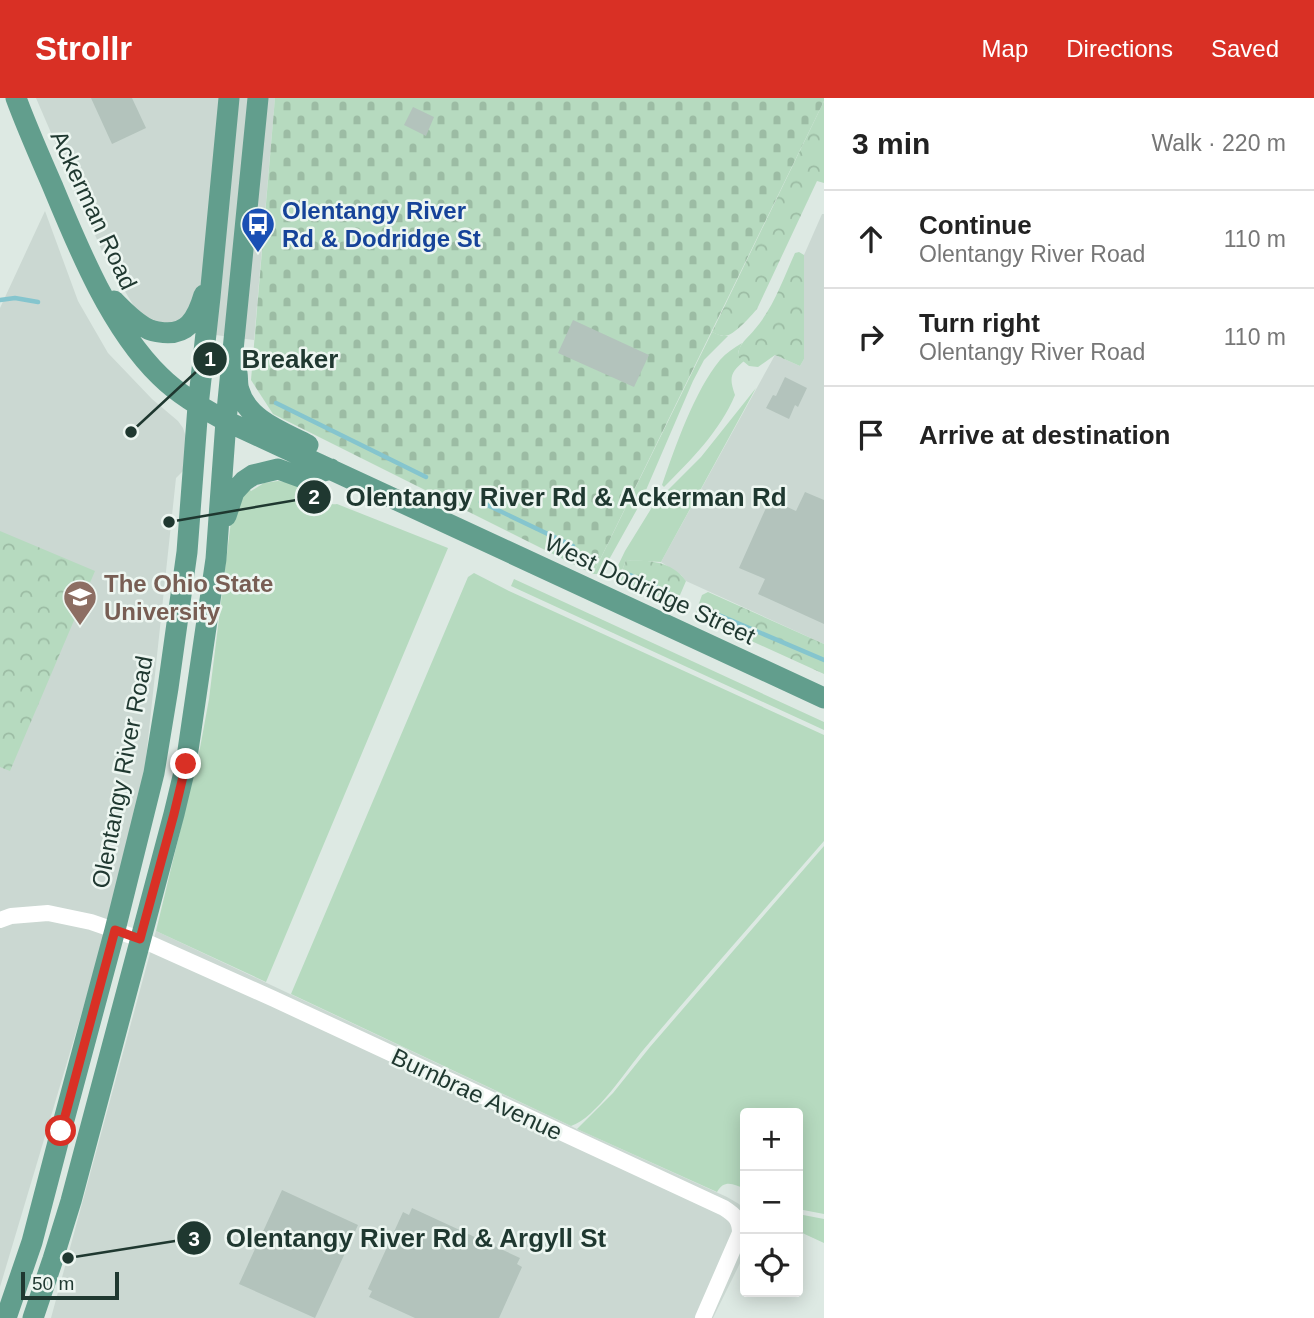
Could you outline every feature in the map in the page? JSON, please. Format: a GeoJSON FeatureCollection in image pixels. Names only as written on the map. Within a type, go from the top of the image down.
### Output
{"type":"FeatureCollection","features":[{"type":"Feature","properties":{"kind":"main road","name":"Ackerman Road"},"geometry":{"type":"LineString","coordinates":[[16,98],[77,247],[128,338],[160,376],[198,406],[226,421]]}},
{"type":"Feature","properties":{"kind":"main road","name":"Olentangy River Road"},"geometry":{"type":"LineString","coordinates":[[6,1318],[32,1242],[154,774],[187,552],[198,406],[229,98]]}},
{"type":"Feature","properties":{"kind":"main road"},"geometry":{"type":"LineString","coordinates":[[33,1318],[71,1201],[186,764],[216,559],[226,421],[258,98]]}},
{"type":"Feature","properties":{"kind":"main road"},"geometry":{"type":"LineString","coordinates":[[97,285],[149,330],[176,333],[195,318],[213,266]]}},
{"type":"Feature","properties":{"kind":"main road"},"geometry":{"type":"LineString","coordinates":[[233,349],[239,390],[256,417],[346,466],[376,491]]}},
{"type":"Feature","properties":{"kind":"main road","name":"West Dodridge Street"},"geometry":{"type":"LineString","coordinates":[[226,421],[824,698]]}},
{"type":"Feature","properties":{"kind":"main road"},"geometry":{"type":"LineString","coordinates":[[216,559],[230,501],[244,481],[263,472],[278,469],[300,477],[331,469]]}},
{"type":"Feature","properties":{"kind":"street","name":"Burnbrae Avenue"},"geometry":{"type":"LineString","coordinates":[[0,920],[20,914],[48,913],[91,922],[140,939],[734,1214],[740,1227],[738,1240],[703,1318]]}},
{"type":"Feature","properties":{"kind":"shaded area"},"geometry":{"type":"Polygon","coordinates":[[[36,98],[275,98],[254,340],[169,329],[151,323],[135,308],[105,258],[36,98]]]}},
{"type":"Feature","properties":{"kind":"shaded area","name":"The Ohio State University"},"geometry":{"type":"Polygon","coordinates":[[[45,211],[78,301],[108,353],[152,399],[178,421],[186,437],[183,471],[176,478],[144,777],[108,925],[0,1287],[0,308],[45,211]]]}},
{"type":"Feature","properties":{"kind":"shaded area"},"geometry":{"type":"Polygon","coordinates":[[[822,214],[824,644],[686,581],[661,562],[775,355],[800,366],[804,359],[804,255],[822,214]]]}},
{"type":"Feature","properties":{"kind":"shaded area"},"geometry":{"type":"Polygon","coordinates":[[[156,931],[740,1205],[740,1263],[713,1318],[51,1318],[156,931]]]}},
{"type":"Feature","properties":{"kind":"green space"},"geometry":{"type":"Polygon","coordinates":[[[275,98],[824,98],[593,574],[273,414],[251,380],[275,98]]]}},
{"type":"Feature","properties":{"kind":"green space"},"geometry":{"type":"Polygon","coordinates":[[[824,101],[824,183],[817,181],[757,309],[732,333],[723,336],[712,332],[824,101]]]}},
{"type":"Feature","properties":{"kind":"green space"},"geometry":{"type":"Polygon","coordinates":[[[795,253],[804,255],[804,359],[800,366],[775,355],[758,367],[749,366],[738,357],[739,349],[768,312],[795,253]]]}},
{"type":"Feature","properties":{"kind":"green space"},"geometry":{"type":"Polygon","coordinates":[[[712,332],[728,336],[704,360],[640,504],[601,574],[593,574],[712,332]]]}},
{"type":"Feature","properties":{"kind":"green space"},"geometry":{"type":"Polygon","coordinates":[[[742,343],[738,357],[744,361],[732,376],[735,395],[729,408],[704,444],[664,487],[662,485],[679,437],[702,387],[720,360],[742,343]]]}},
{"type":"Feature","properties":{"kind":"green space"},"geometry":{"type":"Polygon","coordinates":[[[756,388],[661,562],[626,560],[620,576],[626,583],[613,576],[654,504],[701,457],[756,388]]]}},
{"type":"Feature","properties":{"kind":"green space"},"geometry":{"type":"Polygon","coordinates":[[[278,481],[296,485],[330,504],[337,504],[448,548],[266,982],[156,931],[200,748],[209,699],[232,513],[247,487],[251,491],[264,483],[278,481]]]}},
{"type":"Feature","properties":{"kind":"green space"},"geometry":{"type":"Polygon","coordinates":[[[0,531],[95,571],[10,771],[0,767],[0,531]]]}},
{"type":"Feature","properties":{"kind":"green space"},"geometry":{"type":"Polygon","coordinates":[[[626,560],[659,563],[680,574],[686,581],[677,602],[672,603],[626,583],[620,576],[626,560]]]}},
{"type":"Feature","properties":{"kind":"green space"},"geometry":{"type":"Polygon","coordinates":[[[474,573],[824,735],[824,841],[666,1023],[601,1103],[581,1121],[571,1126],[291,994],[468,577],[474,573]]]}},
{"type":"Feature","properties":{"kind":"green space"},"geometry":{"type":"Polygon","coordinates":[[[514,579],[824,722],[824,730],[511,586],[514,579]]]}},
{"type":"Feature","properties":{"kind":"green space"},"geometry":{"type":"Polygon","coordinates":[[[708,592],[824,644],[824,674],[716,625],[696,612],[702,595],[708,592]]]}},
{"type":"Feature","properties":{"kind":"green space"},"geometry":{"type":"Polygon","coordinates":[[[824,846],[824,1214],[803,1210],[803,1108],[740,1108],[740,1187],[726,1184],[717,1192],[577,1129],[613,1093],[824,846]]]}},
{"type":"Feature","properties":{"kind":"green space"},"geometry":{"type":"Polygon","coordinates":[[[803,1215],[824,1219],[824,1243],[803,1233],[803,1215]]]}},
{"type":"Feature","properties":{"kind":"building"},"geometry":{"type":"Polygon","coordinates":[[[91,98],[132,98],[146,128],[112,144],[91,98]]]}},
{"type":"Feature","properties":{"kind":"building"},"geometry":{"type":"Polygon","coordinates":[[[413,107],[434,117],[426,136],[404,125],[413,107]]]}},
{"type":"Feature","properties":{"kind":"building"},"geometry":{"type":"Polygon","coordinates":[[[573,320],[649,355],[634,387],[558,353],[573,320]]]}},
{"type":"Feature","properties":{"kind":"building"},"geometry":{"type":"Polygon","coordinates":[[[785,377],[807,388],[789,419],[766,408],[773,395],[776,396],[785,377]]]}},
{"type":"Feature","properties":{"kind":"building"},"geometry":{"type":"Polygon","coordinates":[[[805,492],[824,500],[824,624],[758,594],[765,579],[739,568],[770,499],[796,511],[805,492]]]}},
{"type":"Feature","properties":{"kind":"building"},"geometry":{"type":"Polygon","coordinates":[[[282,1190],[358,1225],[315,1318],[239,1284],[282,1190]]]}},
{"type":"Feature","properties":{"kind":"building"},"geometry":{"type":"Polygon","coordinates":[[[412,1208],[520,1258],[517,1264],[522,1267],[499,1318],[415,1318],[369,1297],[372,1291],[368,1289],[403,1212],[409,1215],[412,1208]]]}},
{"type":"Feature","properties":{"kind":"waterway"},"geometry":{"type":"LineString","coordinates":[[0,300],[15,298],[38,302]]}},
{"type":"Feature","properties":{"kind":"waterway"},"geometry":{"type":"LineString","coordinates":[[276,403],[426,477]]}},
{"type":"Feature","properties":{"kind":"waterway"},"geometry":{"type":"LineString","coordinates":[[481,502],[573,546]]}},
{"type":"Feature","properties":{"kind":"waterway"},"geometry":{"type":"LineString","coordinates":[[630,575],[668,593]]}},
{"type":"Feature","properties":{"kind":"waterway"},"geometry":{"type":"LineString","coordinates":[[707,610],[824,660]]}},
{"type":"Feature","properties":{"kind":"place","name":"Olentangy River Rd & Dodridge St"},"geometry":{"type":"Point","coordinates":[258,254]}},
{"type":"Feature","properties":{"kind":"place","name":"Breaker"},"geometry":{"type":"Point","coordinates":[131,432]}},
{"type":"Feature","properties":{"kind":"place","name":"Olentangy River Rd & Ackerman Rd"},"geometry":{"type":"Point","coordinates":[169,522]}},
{"type":"Feature","properties":{"kind":"place","name":"The Ohio State University"},"geometry":{"type":"Point","coordinates":[80,627]}},
{"type":"Feature","properties":{"kind":"place","name":"Olentangy River Rd & Argyll St"},"geometry":{"type":"Point","coordinates":[68,1258]}},
{"type":"Feature","properties":{"kind":"route"},"geometry":{"type":"LineString","coordinates":[[61,1131],[115,930],[140,939],[186,764]]}}]}
